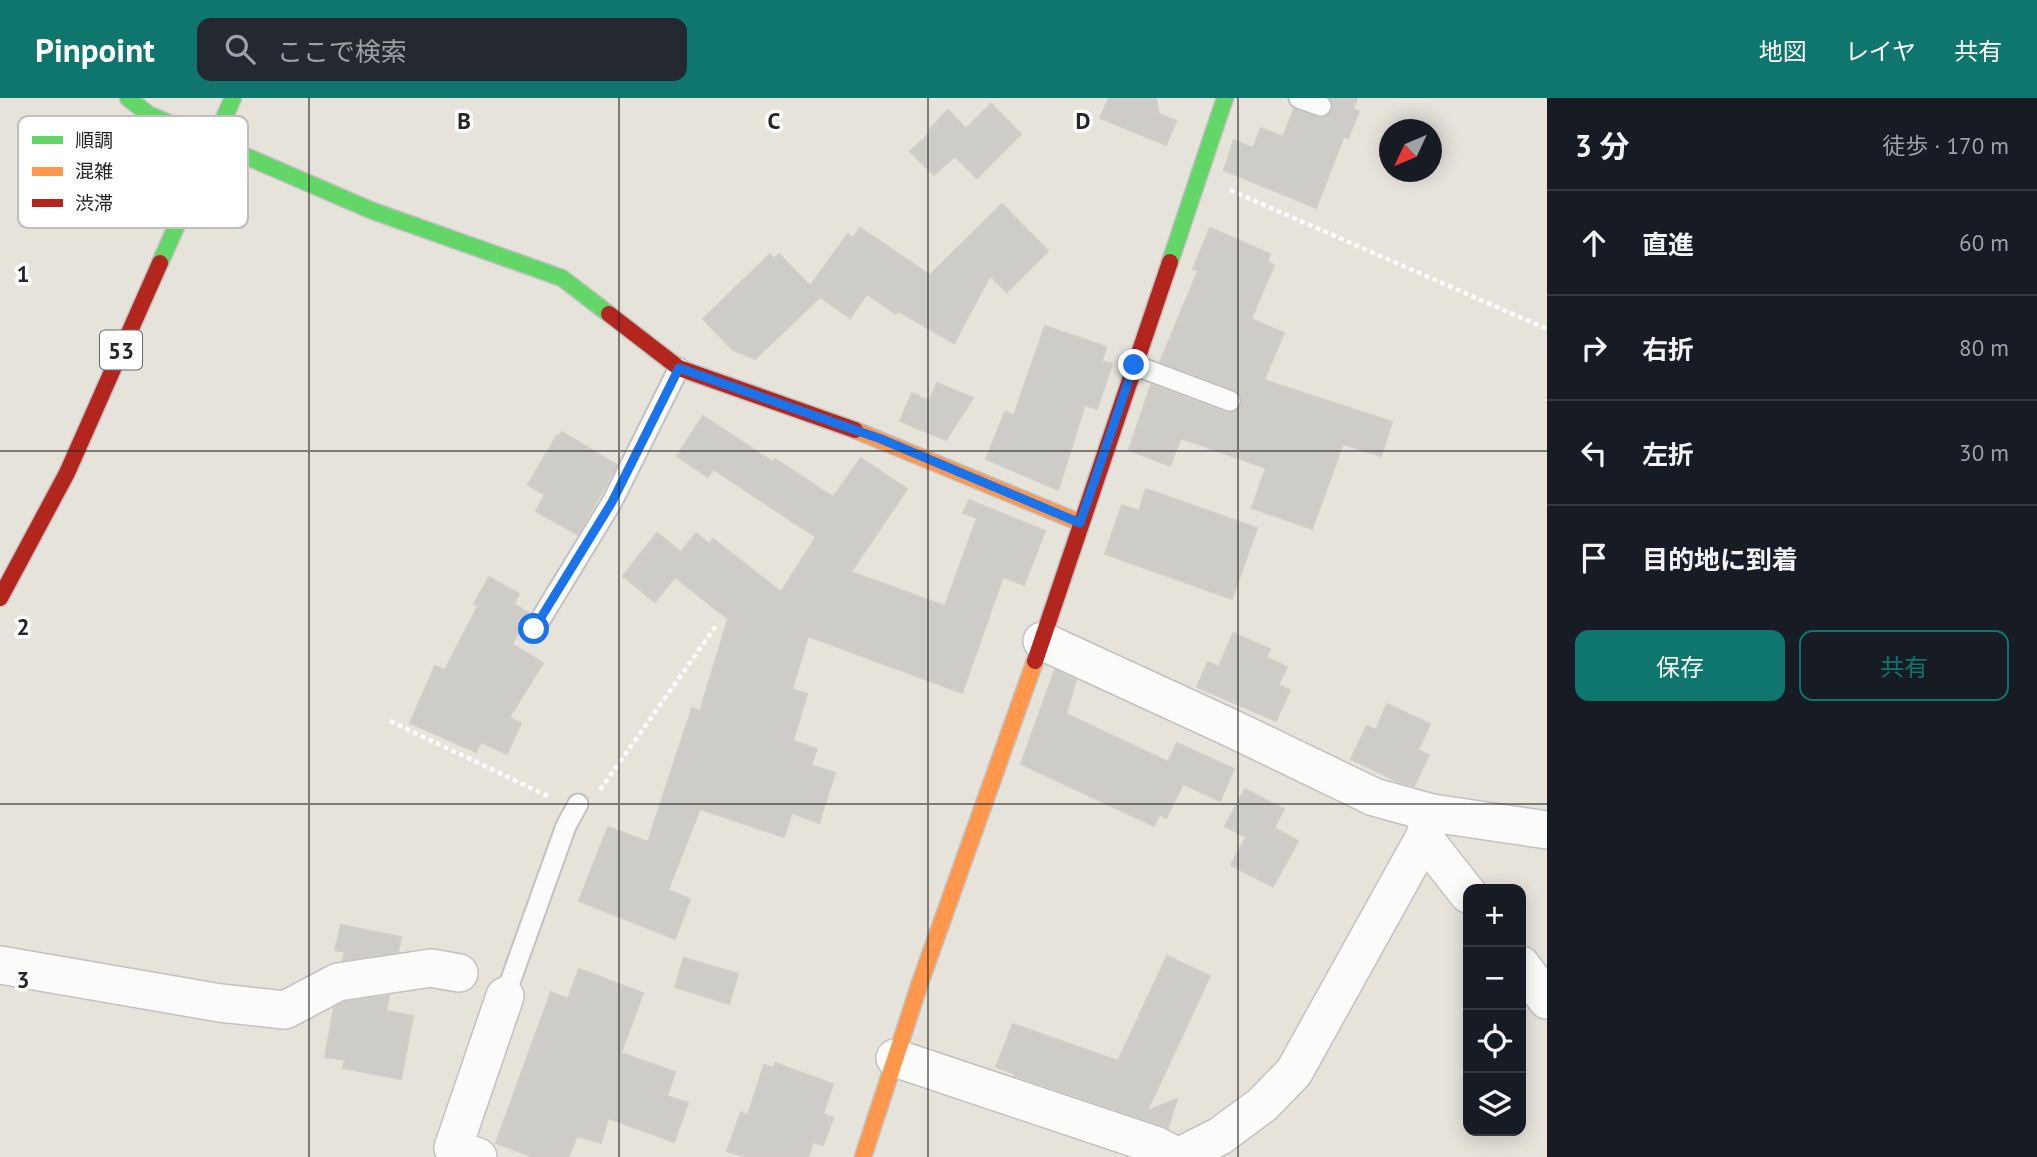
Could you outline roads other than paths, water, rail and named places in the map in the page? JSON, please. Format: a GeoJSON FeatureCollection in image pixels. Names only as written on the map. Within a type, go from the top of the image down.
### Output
{"type":"FeatureCollection","features":[{"type":"Feature","properties":{"kind":"street"},"geometry":{"type":"LineString","coordinates":[[128,98],[152,116]]}},
{"type":"Feature","properties":{"kind":"street","name":"53"},"geometry":{"type":"LineString","coordinates":[[225,116],[233,98]]}},
{"type":"Feature","properties":{"kind":"street"},"geometry":{"type":"LineString","coordinates":[[863,1157],[920,983],[1042,641],[1225,98]]}},
{"type":"Feature","properties":{"kind":"street"},"geometry":{"type":"LineString","coordinates":[[248,158],[373,211],[562,278],[679,368],[881,439],[1080,523]]}},
{"type":"Feature","properties":{"kind":"street","name":"53"},"geometry":{"type":"LineString","coordinates":[[0,598],[67,473],[175,228]]}},
{"type":"Feature","properties":{"kind":"street"},"geometry":{"type":"LineString","coordinates":[[1042,641],[1231,728],[1428,826],[1547,830]]}},
{"type":"Feature","properties":{"kind":"street"},"geometry":{"type":"LineString","coordinates":[[1428,826],[1463,886]]}},
{"type":"Feature","properties":{"kind":"street"},"geometry":{"type":"LineString","coordinates":[[895,1058],[1155,1145],[1178,1157],[1220,1136],[1262,1105],[1294,1072],[1428,826]]}},
{"type":"Feature","properties":{"kind":"street"},"geometry":{"type":"LineString","coordinates":[[0,965],[220,1003],[285,1010],[338,982],[431,968],[459,973]]}},
{"type":"Feature","properties":{"kind":"street"},"geometry":{"type":"LineString","coordinates":[[1526,972],[1547,1000]]}},
{"type":"Feature","properties":{"kind":"street"},"geometry":{"type":"LineString","coordinates":[[478,1157],[453,1148],[505,996]]}},
{"type":"Feature","properties":{"kind":"lane"},"geometry":{"type":"LineString","coordinates":[[1298,98],[1321,106]]}},
{"type":"Feature","properties":{"kind":"lane"},"geometry":{"type":"LineString","coordinates":[[1134,365],[1230,401]]}},
{"type":"Feature","properties":{"kind":"lane"},"geometry":{"type":"LineString","coordinates":[[534,629],[612,502],[679,368]]}},
{"type":"Feature","properties":{"kind":"lane"},"geometry":{"type":"LineString","coordinates":[[505,996],[566,826],[578,804]]}}]}
